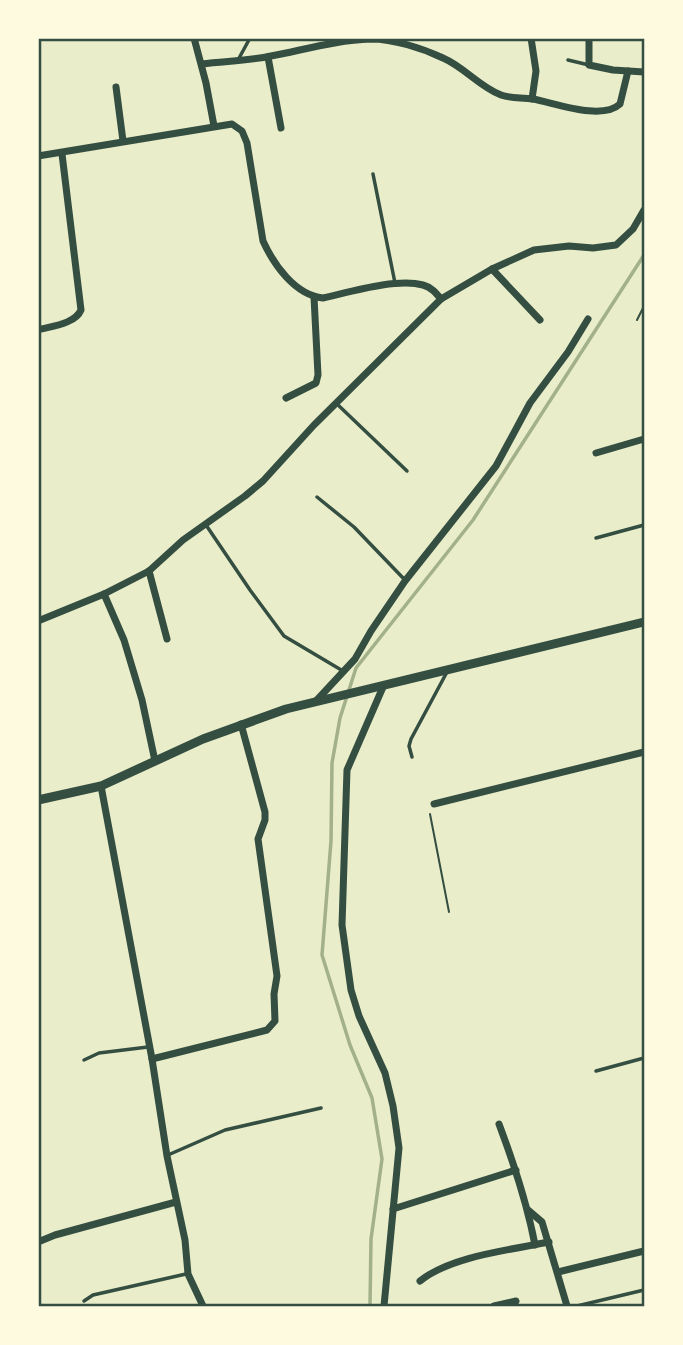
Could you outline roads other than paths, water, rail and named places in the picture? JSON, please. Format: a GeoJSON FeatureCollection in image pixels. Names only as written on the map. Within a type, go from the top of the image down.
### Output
{"type":"FeatureCollection","features":[{"type":"Feature","properties":{"kind":"street"},"geometry":{"type":"LineString","coordinates":[[194,38],[214,126]]}},
{"type":"Feature","properties":{"kind":"street"},"geometry":{"type":"LineString","coordinates":[[531,38],[536,71],[532,99]]}},
{"type":"Feature","properties":{"kind":"street"},"geometry":{"type":"LineString","coordinates":[[589,38],[589,65],[645,72]]}},
{"type":"Feature","properties":{"kind":"street"},"geometry":{"type":"LineString","coordinates":[[202,64],[268,57],[323,42],[372,39],[444,58],[498,94],[570,109],[594,111],[614,109],[622,100],[628,71]]}},
{"type":"Feature","properties":{"kind":"street"},"geometry":{"type":"LineString","coordinates":[[268,57],[281,128]]}},
{"type":"Feature","properties":{"kind":"street"},"geometry":{"type":"LineString","coordinates":[[116,87],[123,141]]}},
{"type":"Feature","properties":{"kind":"street"},"geometry":{"type":"LineString","coordinates":[[38,156],[232,124],[245,135],[263,241],[269,256],[292,283],[314,297],[323,298],[395,285],[426,286],[441,299]]}},
{"type":"Feature","properties":{"kind":"street"},"geometry":{"type":"LineString","coordinates":[[38,330],[74,319],[79,316],[81,310],[62,154]]}},
{"type":"Feature","properties":{"kind":"street"},"geometry":{"type":"LineString","coordinates":[[38,621],[104,594],[149,571],[183,540],[263,481],[314,425],[441,299],[516,257],[548,247],[605,248],[616,245],[633,229],[645,210]]}},
{"type":"Feature","properties":{"kind":"street"},"geometry":{"type":"LineString","coordinates":[[492,269],[540,320]]}},
{"type":"Feature","properties":{"kind":"street"},"geometry":{"type":"LineString","coordinates":[[286,398],[316,383],[318,374],[314,297]]}},
{"type":"Feature","properties":{"kind":"street"},"geometry":{"type":"LineString","coordinates":[[316,701],[355,659],[405,581],[496,466],[530,403],[568,352],[588,319]]}},
{"type":"Feature","properties":{"kind":"street"},"geometry":{"type":"LineString","coordinates":[[596,453],[645,439]]}},
{"type":"Feature","properties":{"kind":"street"},"geometry":{"type":"LineString","coordinates":[[149,571],[167,639]]}},
{"type":"Feature","properties":{"kind":"street"},"geometry":{"type":"LineString","coordinates":[[104,594],[124,640],[142,700],[155,761]]}},
{"type":"Feature","properties":{"kind":"street"},"geometry":{"type":"LineString","coordinates":[[38,800],[101,786],[241,723],[316,701],[645,622]]}},
{"type":"Feature","properties":{"kind":"street"},"geometry":{"type":"LineString","coordinates":[[383,687],[347,770],[342,925],[351,990],[359,1017],[385,1073],[399,1148],[384,1307]]}},
{"type":"Feature","properties":{"kind":"street"},"geometry":{"type":"LineString","coordinates":[[152,1059],[267,1030],[275,1021],[274,993],[277,976],[258,839],[265,812],[241,723]]}},
{"type":"Feature","properties":{"kind":"street"},"geometry":{"type":"LineString","coordinates":[[434,804],[645,752]]}},
{"type":"Feature","properties":{"kind":"street"},"geometry":{"type":"LineString","coordinates":[[101,786],[150,1047],[188,1274],[203,1307]]}},
{"type":"Feature","properties":{"kind":"street"},"geometry":{"type":"LineString","coordinates":[[499,1124],[528,1210],[535,1245]]}},
{"type":"Feature","properties":{"kind":"street"},"geometry":{"type":"LineString","coordinates":[[393,1209],[516,1170]]}},
{"type":"Feature","properties":{"kind":"street"},"geometry":{"type":"LineString","coordinates":[[38,1242],[176,1202]]}},
{"type":"Feature","properties":{"kind":"street"},"geometry":{"type":"LineString","coordinates":[[528,1210],[542,1222],[567,1307]]}},
{"type":"Feature","properties":{"kind":"street"},"geometry":{"type":"LineString","coordinates":[[420,1281],[448,1265],[549,1242]]}},
{"type":"Feature","properties":{"kind":"street"},"geometry":{"type":"LineString","coordinates":[[558,1272],[645,1251]]}},
{"type":"Feature","properties":{"kind":"street"},"geometry":{"type":"LineString","coordinates":[[494,1307],[516,1301]]}},
{"type":"Feature","properties":{"kind":"lane"},"geometry":{"type":"LineString","coordinates":[[238,60],[250,38]]}},
{"type":"Feature","properties":{"kind":"lane"},"geometry":{"type":"LineString","coordinates":[[568,60],[589,65]]}},
{"type":"Feature","properties":{"kind":"lane"},"geometry":{"type":"LineString","coordinates":[[373,174],[395,285]]}},
{"type":"Feature","properties":{"kind":"lane"},"geometry":{"type":"LineString","coordinates":[[337,404],[407,471]]}},
{"type":"Feature","properties":{"kind":"lane"},"geometry":{"type":"LineString","coordinates":[[317,497],[354,527],[405,581]]}},
{"type":"Feature","properties":{"kind":"lane"},"geometry":{"type":"LineString","coordinates":[[206,525],[284,636],[343,672]]}},
{"type":"Feature","properties":{"kind":"lane"},"geometry":{"type":"LineString","coordinates":[[596,538],[645,525]]}},
{"type":"Feature","properties":{"kind":"lane"},"geometry":{"type":"LineString","coordinates":[[412,757],[409,746],[411,739],[448,670]]}},
{"type":"Feature","properties":{"kind":"lane"},"geometry":{"type":"LineString","coordinates":[[84,1060],[99,1053],[150,1047]]}},
{"type":"Feature","properties":{"kind":"lane"},"geometry":{"type":"LineString","coordinates":[[596,1071],[645,1058]]}},
{"type":"Feature","properties":{"kind":"lane"},"geometry":{"type":"LineString","coordinates":[[167,1156],[225,1130],[321,1108]]}},
{"type":"Feature","properties":{"kind":"lane"},"geometry":{"type":"LineString","coordinates":[[84,1301],[93,1295],[188,1274]]}},
{"type":"Feature","properties":{"kind":"lane"},"geometry":{"type":"LineString","coordinates":[[577,1307],[645,1290]]}},
{"type":"Feature","properties":{"kind":"waterway"},"geometry":{"type":"LineString","coordinates":[[370,1306],[371,1239],[382,1159],[372,1098],[350,1045],[322,955],[331,841],[332,763],[340,718],[356,668],[473,520],[644,255]]}}]}
